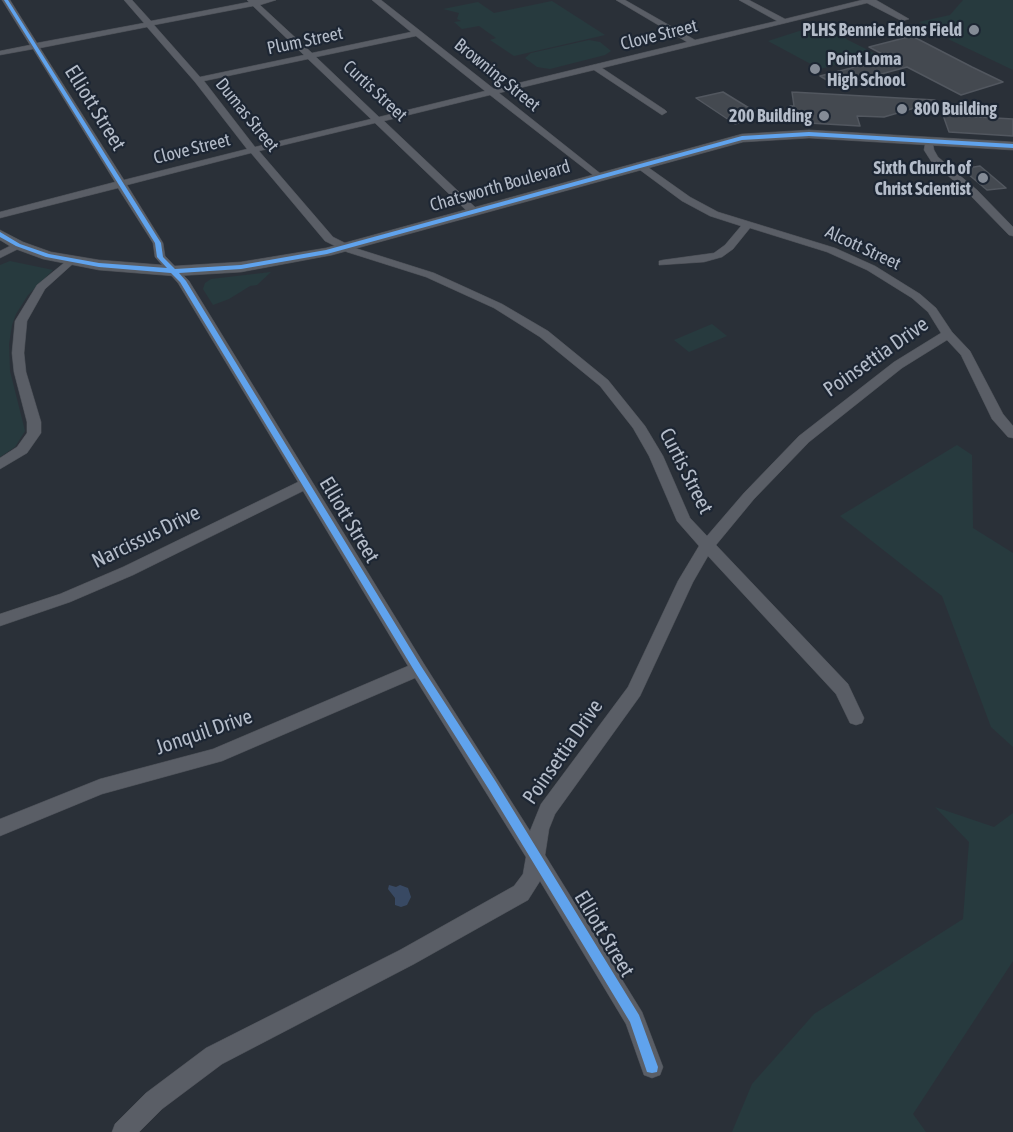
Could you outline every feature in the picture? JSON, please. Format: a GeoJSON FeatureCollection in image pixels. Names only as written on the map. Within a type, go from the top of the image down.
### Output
{"type":"FeatureCollection","features":[{"type":"Feature","properties":{"kind":"main road","name":"Chatsworth Boulevard"},"geometry":{"type":"LineString","coordinates":[[0,234],[18,245],[70,261],[115,267],[175,271],[262,264],[343,247],[729,140],[776,134],[832,135],[1013,146]]}},
{"type":"Feature","properties":{"kind":"main road"},"geometry":{"type":"LineString","coordinates":[[0,244],[2,247],[0,253]]}},
{"type":"Feature","properties":{"kind":"street","name":"Elliott Street"},"geometry":{"type":"LineString","coordinates":[[6,0],[158,243],[160,257],[175,271],[635,1018],[652,1066]]}},
{"type":"Feature","properties":{"kind":"street","name":"Dumas Street"},"geometry":{"type":"LineString","coordinates":[[128,0],[198,80],[253,150],[329,239],[343,247]]}},
{"type":"Feature","properties":{"kind":"street"},"geometry":{"type":"LineString","coordinates":[[0,53],[272,0]]}},
{"type":"Feature","properties":{"kind":"street","name":"Browning Street"},"geometry":{"type":"LineString","coordinates":[[376,0],[598,176]]}},
{"type":"Feature","properties":{"kind":"street"},"geometry":{"type":"LineString","coordinates":[[620,0],[694,43]]}},
{"type":"Feature","properties":{"kind":"street"},"geometry":{"type":"LineString","coordinates":[[743,0],[784,21]]}},
{"type":"Feature","properties":{"kind":"street"},"geometry":{"type":"LineString","coordinates":[[868,0],[905,19]]}},
{"type":"Feature","properties":{"kind":"street","name":"Clove Street"},"geometry":{"type":"LineString","coordinates":[[0,215],[253,150],[868,0]]}},
{"type":"Feature","properties":{"kind":"street","name":"Curtis Street"},"geometry":{"type":"LineString","coordinates":[[253,2],[473,211]]}},
{"type":"Feature","properties":{"kind":"street","name":"Plum Street"},"geometry":{"type":"LineString","coordinates":[[198,80],[418,33]]}},
{"type":"Feature","properties":{"kind":"street"},"geometry":{"type":"LineString","coordinates":[[596,67],[662,112]]}},
{"type":"Feature","properties":{"kind":"street"},"geometry":{"type":"LineString","coordinates":[[929,141],[929,150],[933,159],[973,192],[1013,233]]}},
{"type":"Feature","properties":{"kind":"street","name":"Alcott Street"},"geometry":{"type":"LineString","coordinates":[[639,165],[698,206],[747,225],[831,250],[895,282],[932,310],[948,334],[966,354],[998,416],[1013,434]]}},
{"type":"Feature","properties":{"kind":"street"},"geometry":{"type":"LineString","coordinates":[[663,263],[704,259],[718,255],[729,247],[747,225]]}},
{"type":"Feature","properties":{"kind":"street"},"geometry":{"type":"LineString","coordinates":[[0,253],[18,245]]}},
{"type":"Feature","properties":{"kind":"street","name":"Curtis Street"},"geometry":{"type":"LineString","coordinates":[[343,247],[454,285],[519,316],[569,353],[604,383],[638,426],[656,456],[682,518],[706,547],[842,689],[856,718]]}},
{"type":"Feature","properties":{"kind":"street"},"geometry":{"type":"LineString","coordinates":[[0,464],[22,450],[34,433],[34,422],[20,372],[18,353],[21,321],[41,287],[70,261]]}},
{"type":"Feature","properties":{"kind":"street","name":"Poinsettia Drive"},"geometry":{"type":"LineString","coordinates":[[123,1132],[154,1101],[214,1056],[407,957],[521,893],[532,877],[540,829],[547,810],[634,691],[686,580],[706,547],[749,496],[804,439],[898,365],[948,334]]}},
{"type":"Feature","properties":{"kind":"street","name":"Narcissus Drive"},"geometry":{"type":"LineString","coordinates":[[0,620],[56,602],[128,571],[306,484]]}},
{"type":"Feature","properties":{"kind":"street","name":"Jonquil Drive"},"geometry":{"type":"LineString","coordinates":[[0,828],[100,787],[191,763],[237,748],[418,669]]}},
{"type":"Feature","properties":{"kind":"green space","name":"PLHS Bennie Edens Field"},"geometry":{"type":"Polygon","coordinates":[[[963,0],[1013,0],[1013,70],[948,39],[951,38],[919,22],[950,15],[963,0]]]}},
{"type":"Feature","properties":{"kind":"green space"},"geometry":{"type":"Polygon","coordinates":[[[552,1],[605,35],[514,56],[490,40],[496,38],[479,26],[462,29],[454,22],[461,21],[457,19],[459,13],[443,9],[478,2],[494,13],[552,1]]]}},
{"type":"Feature","properties":{"kind":"green space"},"geometry":{"type":"Polygon","coordinates":[[[818,25],[829,26],[848,40],[876,54],[820,69],[768,41],[818,25]]]}},
{"type":"Feature","properties":{"kind":"green space"},"geometry":{"type":"Polygon","coordinates":[[[589,40],[600,42],[611,51],[605,55],[550,69],[537,67],[525,58],[531,53],[589,40]]]}},
{"type":"Feature","properties":{"kind":"green space"},"geometry":{"type":"Polygon","coordinates":[[[10,261],[53,270],[28,295],[12,325],[9,344],[10,371],[25,431],[15,447],[0,457],[0,265],[10,261]]]}},
{"type":"Feature","properties":{"kind":"green space"},"geometry":{"type":"Polygon","coordinates":[[[271,272],[257,285],[250,286],[229,299],[213,305],[203,289],[205,283],[211,279],[271,272]]]}},
{"type":"Feature","properties":{"kind":"green space"},"geometry":{"type":"Polygon","coordinates":[[[712,324],[727,336],[689,352],[674,340],[712,324]]]}},
{"type":"Feature","properties":{"kind":"green space"},"geometry":{"type":"Polygon","coordinates":[[[957,445],[972,455],[973,528],[1013,553],[1013,747],[991,727],[942,596],[840,516],[957,445]]]}},
{"type":"Feature","properties":{"kind":"green space"},"geometry":{"type":"Polygon","coordinates":[[[935,807],[994,827],[1013,813],[1013,961],[913,1114],[926,1132],[732,1132],[752,1084],[814,1014],[963,919],[969,842],[935,807]]]}},
{"type":"Feature","properties":{"kind":"water"},"geometry":{"type":"Polygon","coordinates":[[[389,885],[408,888],[411,897],[407,905],[401,907],[395,905],[395,898],[388,889],[389,885]]]}},
{"type":"Feature","properties":{"kind":"building"},"geometry":{"type":"Polygon","coordinates":[[[912,36],[1003,82],[961,95],[907,67],[837,86],[820,76],[890,58],[869,47],[912,36]]]}},
{"type":"Feature","properties":{"kind":"building"},"geometry":{"type":"Polygon","coordinates":[[[723,92],[762,116],[735,124],[696,98],[723,92]]]}},
{"type":"Feature","properties":{"kind":"building"},"geometry":{"type":"Polygon","coordinates":[[[792,92],[935,100],[935,102],[884,117],[857,116],[860,126],[792,122],[790,106],[794,106],[792,92]]]}},
{"type":"Feature","properties":{"kind":"building"},"geometry":{"type":"Polygon","coordinates":[[[943,115],[1013,119],[1013,136],[949,132],[943,115]]]}},
{"type":"Feature","properties":{"kind":"building"},"geometry":{"type":"Polygon","coordinates":[[[980,166],[1006,188],[987,190],[962,169],[980,166]]]}},
{"type":"Feature","properties":{"kind":"cycle path"},"geometry":{"type":"LineString","coordinates":[[6,0],[158,243],[160,257],[183,281],[418,669],[635,1019],[652,1067]]}},
{"type":"Feature","properties":{"kind":"cycle path"},"geometry":{"type":"LineString","coordinates":[[0,234],[18,245],[48,256],[99,265],[175,271],[241,267],[327,252],[742,138],[809,134],[1013,146]]}},
{"type":"Feature","properties":{"kind":"place","name":"PLHS Bennie Edens Field"},"geometry":{"type":"Point","coordinates":[974,30]}},
{"type":"Feature","properties":{"kind":"place","name":"Point Loma High School"},"geometry":{"type":"Point","coordinates":[815,69]}},
{"type":"Feature","properties":{"kind":"place","name":"800 Building"},"geometry":{"type":"Point","coordinates":[902,109]}},
{"type":"Feature","properties":{"kind":"place","name":"200 Building"},"geometry":{"type":"Point","coordinates":[824,116]}},
{"type":"Feature","properties":{"kind":"place","name":"Sixth Church of Christ Scientist"},"geometry":{"type":"Point","coordinates":[983,178]}}]}
